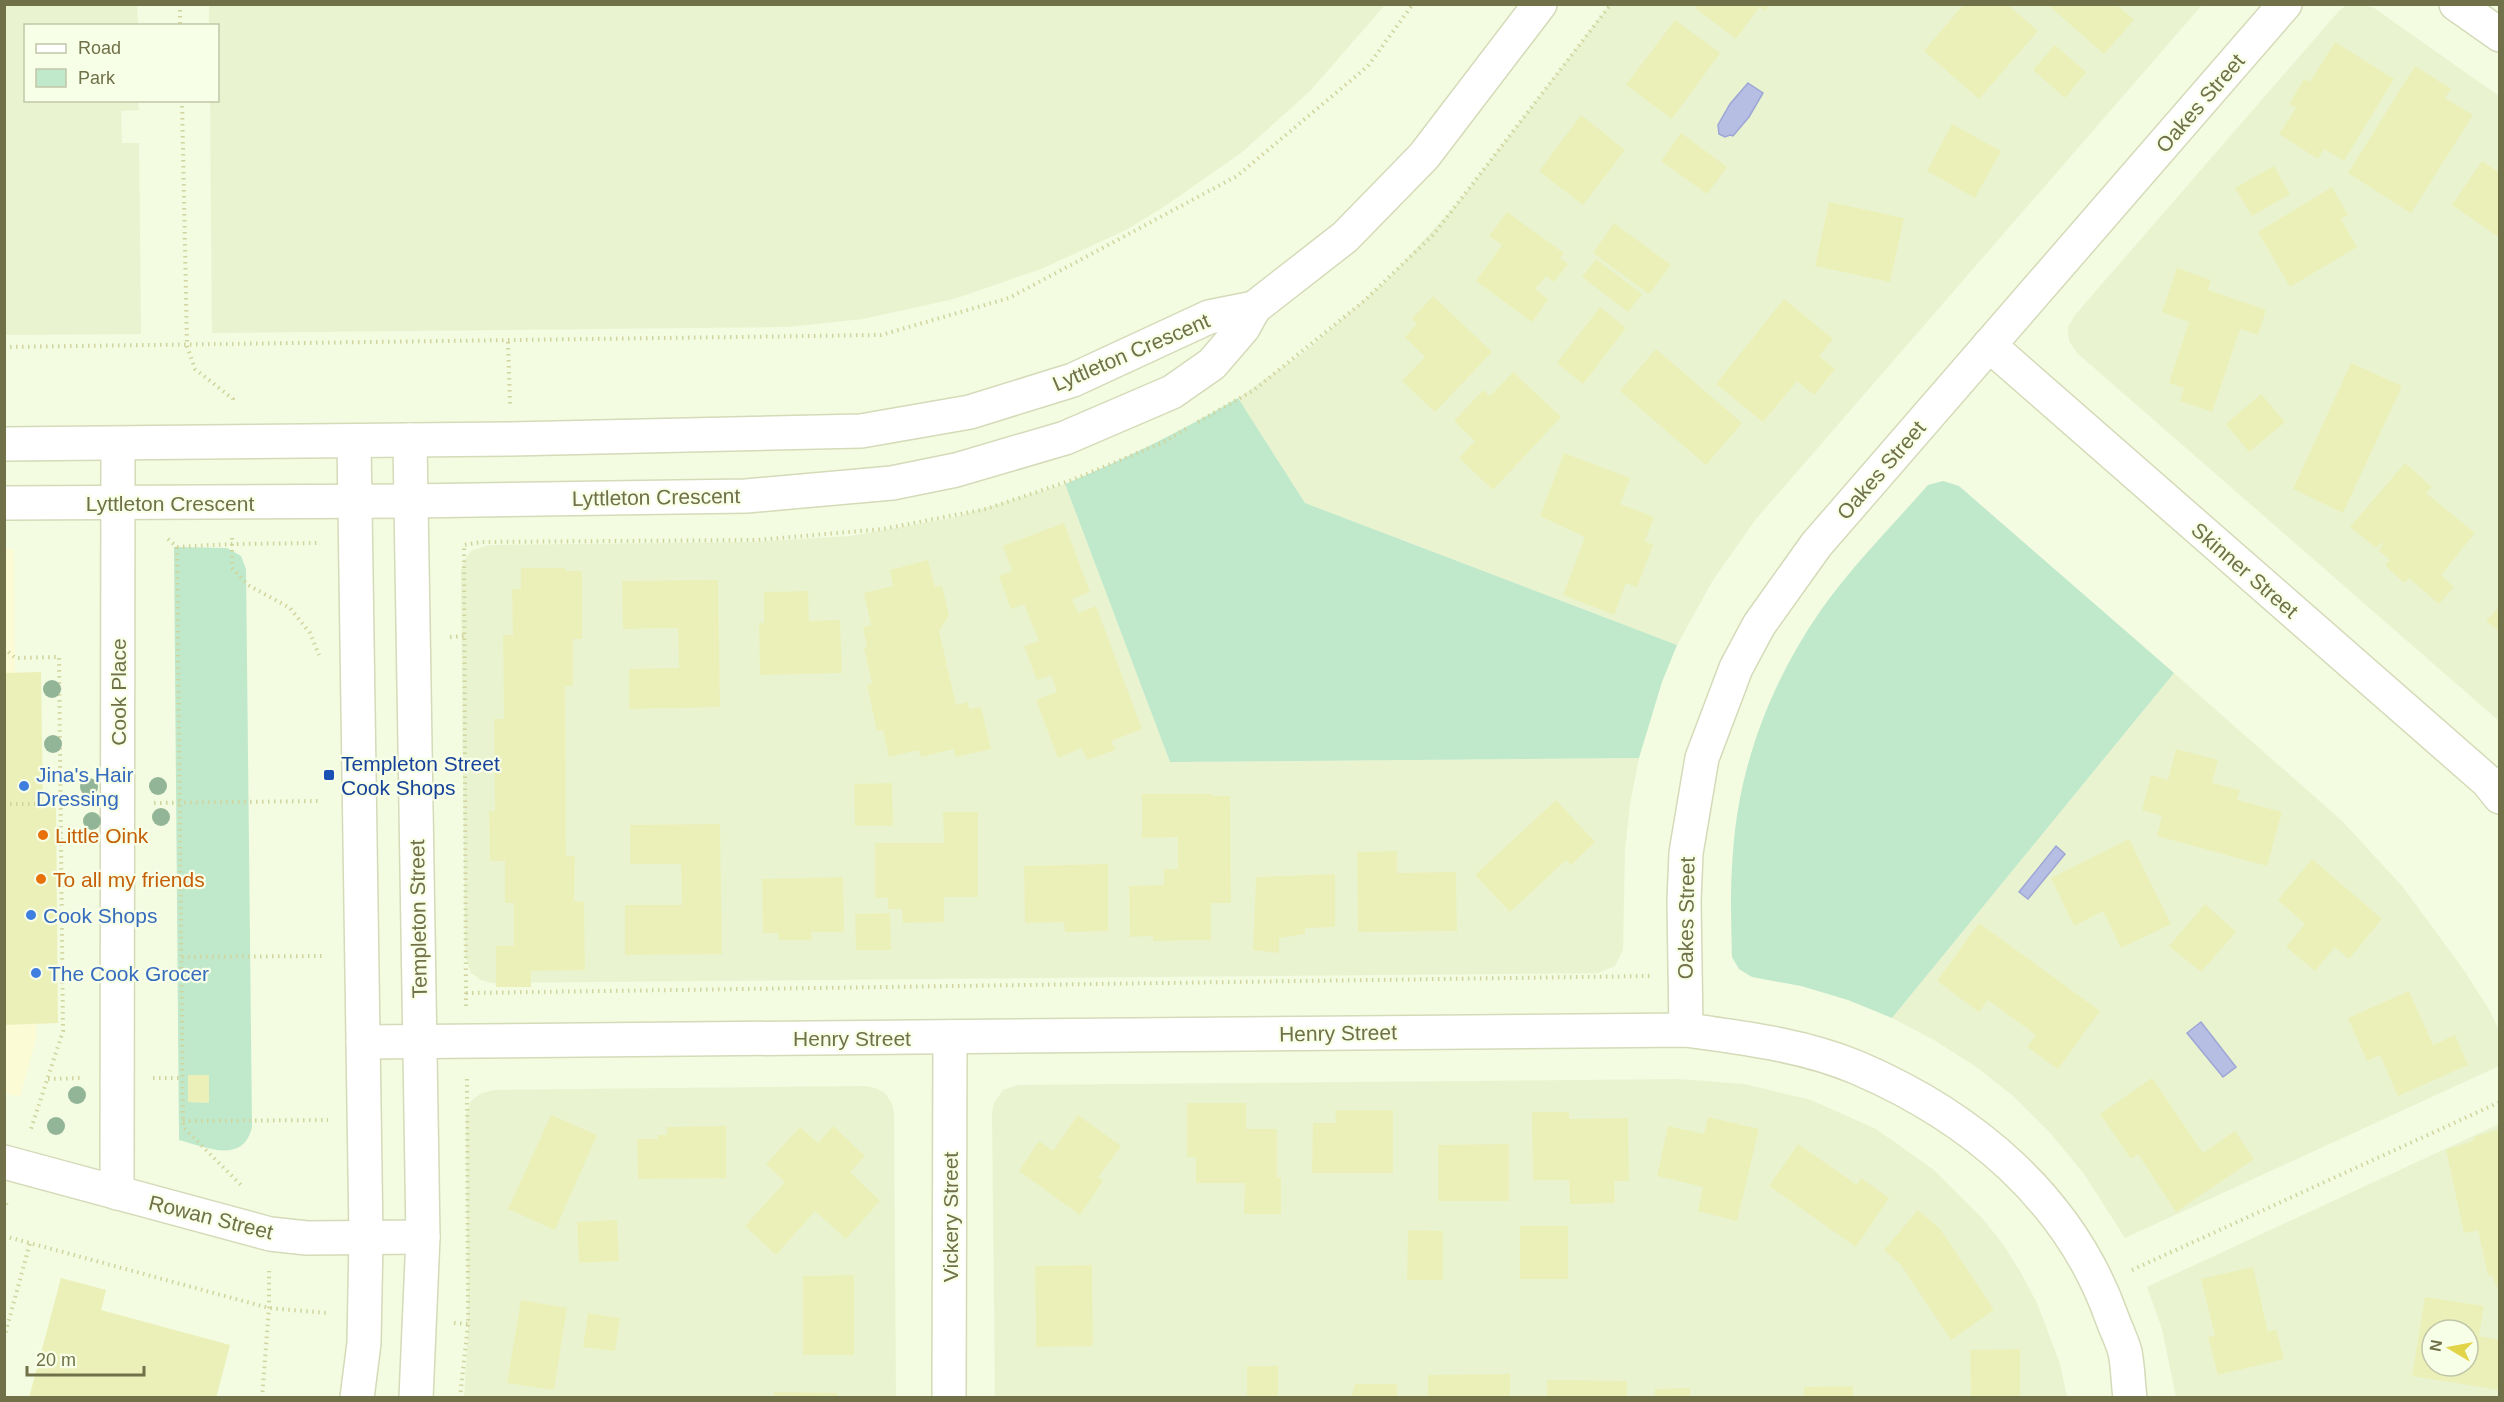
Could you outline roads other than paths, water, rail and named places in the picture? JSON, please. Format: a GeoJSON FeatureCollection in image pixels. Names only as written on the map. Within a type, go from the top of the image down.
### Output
{"type":"FeatureCollection","features":[{"type":"Feature","properties":{"kind":"street","name":"Lyttleton Crescent"},"geometry":{"type":"LineString","coordinates":[[4,444],[354,441],[861,431],[970,412],[1073,380],[1209,317],[1254,308],[1301,274],[1345,237],[1424,156],[1540,4]]}},
{"type":"Feature","properties":{"kind":"street","name":"Oakes Street"},"geometry":{"type":"LineString","coordinates":[[1686,1030],[1686,853],[1702,758],[1736,668],[1759,625],[1816,544],[2285,4]]}},
{"type":"Feature","properties":{"kind":"street"},"geometry":{"type":"LineString","coordinates":[[2456,4],[2499,35]]}},
{"type":"Feature","properties":{"kind":"street","name":"Lyttleton Crescent"},"geometry":{"type":"LineString","coordinates":[[4,503],[355,502],[746,496],[892,483],[956,470],[1065,438],[1172,392],[1212,364],[1243,328],[1254,308]]}},
{"type":"Feature","properties":{"kind":"street","name":"Skinner Street"},"geometry":{"type":"LineString","coordinates":[[1989,345],[2487,781],[2499,797]]}},
{"type":"Feature","properties":{"kind":"street","name":"Templeton Street"},"geometry":{"type":"LineString","coordinates":[[410,440],[423,1237],[416,1398]]}},
{"type":"Feature","properties":{"kind":"street"},"geometry":{"type":"LineString","coordinates":[[354,441],[366,1238],[364,1343],[357,1398]]}},
{"type":"Feature","properties":{"kind":"street","name":"Cook Place"},"geometry":{"type":"LineString","coordinates":[[117,1193],[118,444]]}},
{"type":"Feature","properties":{"kind":"street","name":"Henry Street"},"geometry":{"type":"LineString","coordinates":[[363,1042],[1686,1030],[1773,1042],[1857,1068],[1934,1106],[2002,1156],[2058,1215],[2100,1284],[2125,1352],[2130,1398]]}},
{"type":"Feature","properties":{"kind":"street","name":"Vickery Street"},"geometry":{"type":"LineString","coordinates":[[950,1037],[950,1398]]}},
{"type":"Feature","properties":{"kind":"street","name":"Rowan Street"},"geometry":{"type":"LineString","coordinates":[[12,1164],[270,1234],[307,1238],[423,1237]]}},
{"type":"Feature","properties":{"kind":"water"},"geometry":{"type":"Polygon","coordinates":[[[1748,83],[1763,93],[1749,117],[1733,136],[1725,137],[1719,134],[1718,125],[1730,104],[1748,83]]]}},
{"type":"Feature","properties":{"kind":"water"},"geometry":{"type":"Polygon","coordinates":[[[2056,846],[2065,854],[2028,899],[2019,892],[2056,846]]]}},
{"type":"Feature","properties":{"kind":"water"},"geometry":{"type":"Polygon","coordinates":[[[2201,1022],[2236,1067],[2223,1077],[2187,1033],[2201,1022]]]}},
{"type":"Feature","properties":{"kind":"place","name":"Templeton Street Cook Shops"},"geometry":{"type":"Point","coordinates":[329,775]}},
{"type":"Feature","properties":{"kind":"place","name":"Jina's Hair Dressing"},"geometry":{"type":"Point","coordinates":[24,786]}},
{"type":"Feature","properties":{"kind":"place","name":"Little Oink"},"geometry":{"type":"Point","coordinates":[43,835]}},
{"type":"Feature","properties":{"kind":"place","name":"To all my friends"},"geometry":{"type":"Point","coordinates":[41,879]}},
{"type":"Feature","properties":{"kind":"place","name":"Cook Shops"},"geometry":{"type":"Point","coordinates":[31,915]}},
{"type":"Feature","properties":{"kind":"place","name":"The Cook Grocer"},"geometry":{"type":"Point","coordinates":[36,973]}}]}
